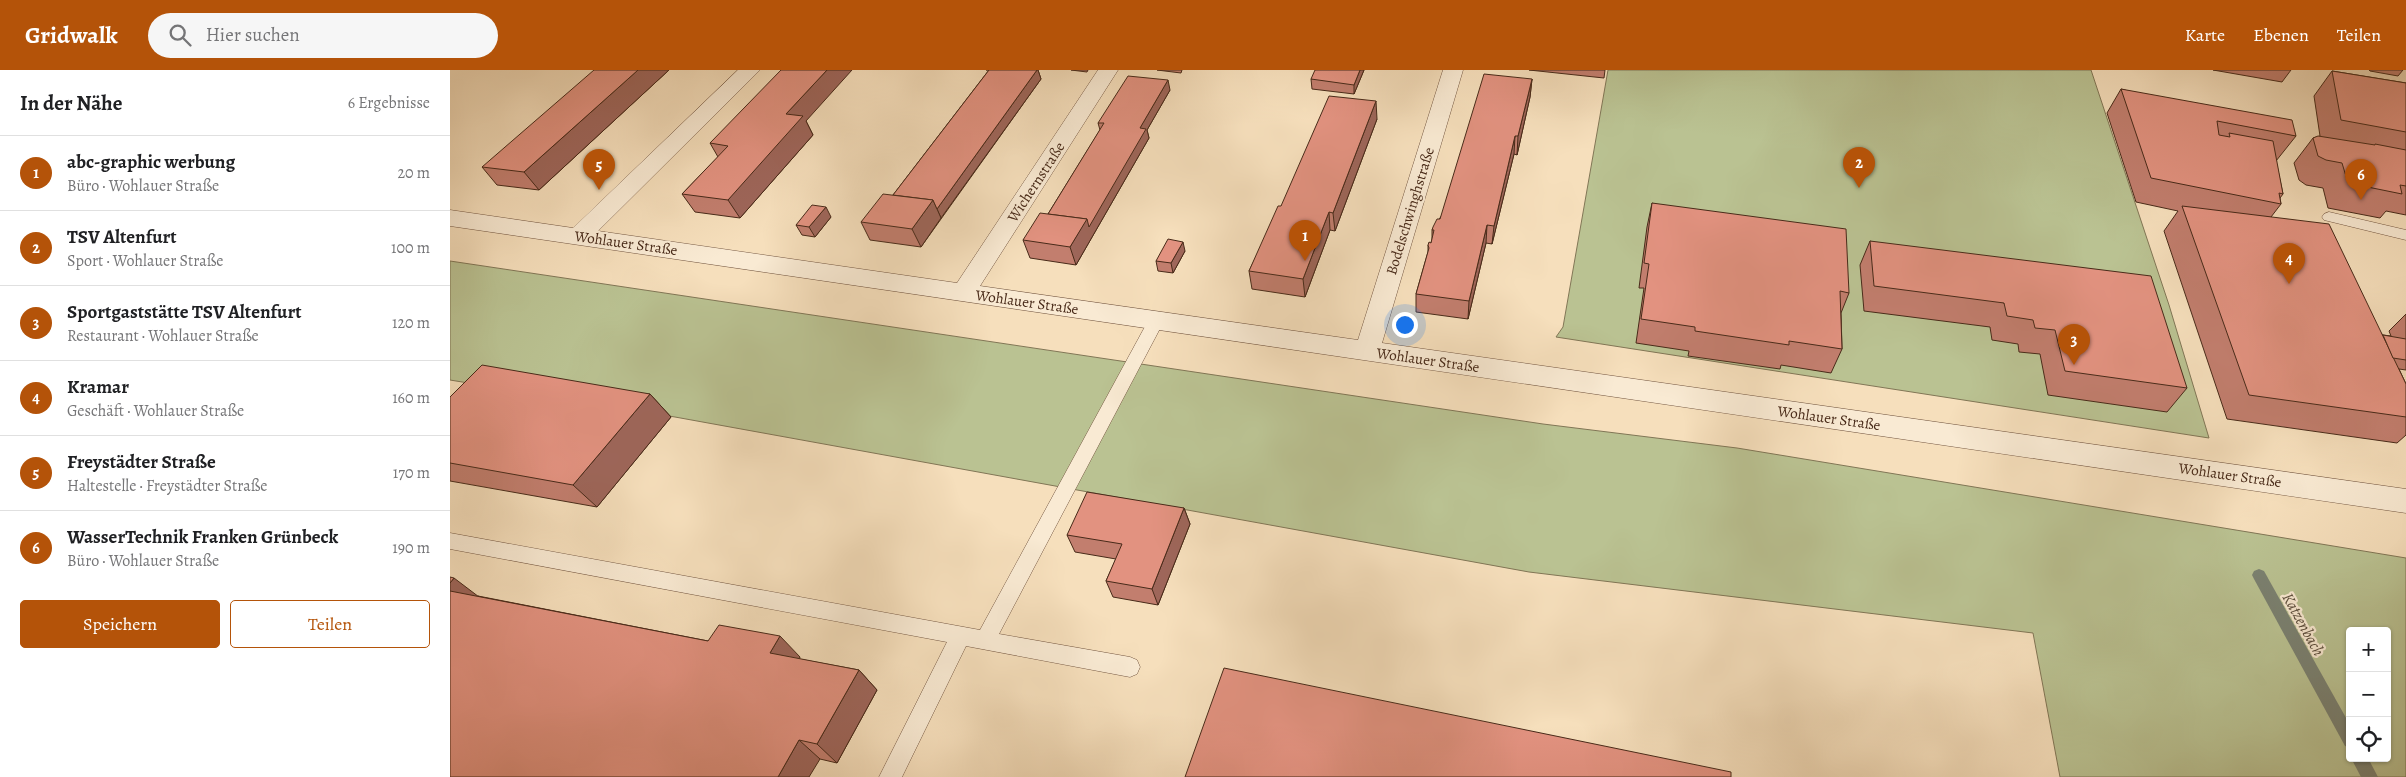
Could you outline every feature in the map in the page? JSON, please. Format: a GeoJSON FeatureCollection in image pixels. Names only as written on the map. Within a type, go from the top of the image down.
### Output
{"type":"FeatureCollection","features":[{"type":"Feature","properties":{"kind":"street"},"geometry":{"type":"LineString","coordinates":[[579,236],[750,70]]}},
{"type":"Feature","properties":{"kind":"street","name":"Wichernstraße"},"geometry":{"type":"LineString","coordinates":[[963,293],[1108,70]]}},
{"type":"Feature","properties":{"kind":"street","name":"Bodelschwinghstraße"},"geometry":{"type":"LineString","coordinates":[[1367,351],[1453,70]]}},
{"type":"Feature","properties":{"kind":"street","name":"Wohlauer Straße"},"geometry":{"type":"LineString","coordinates":[[450,218],[2406,501]]}},
{"type":"Feature","properties":{"kind":"lane"},"geometry":{"type":"LineString","coordinates":[[2329,218],[2406,235]]}},
{"type":"Feature","properties":{"kind":"lane"},"geometry":{"type":"LineString","coordinates":[[986,639],[1156,321]]}},
{"type":"Feature","properties":{"kind":"lane"},"geometry":{"type":"LineString","coordinates":[[450,542],[986,639],[1130,667]]}},
{"type":"Feature","properties":{"kind":"lane"},"geometry":{"type":"LineString","coordinates":[[890,777],[960,635]]}},
{"type":"Feature","properties":{"kind":"green space"},"geometry":{"type":"Polygon","coordinates":[[[1608,70],[2091,70],[2169,305],[2209,438],[1556,337],[1563,327],[1608,70]]]}},
{"type":"Feature","properties":{"kind":"green space"},"geometry":{"type":"Polygon","coordinates":[[[450,261],[1543,424],[1737,448],[2406,558],[2406,777],[2060,777],[2033,633],[1529,572],[675,417],[450,380],[450,261]]]}},
{"type":"Feature","properties":{"kind":"building"},"geometry":{"type":"Polygon","coordinates":[[[594,70],[638,70],[524,172],[482,167],[594,70]]]}},
{"type":"Feature","properties":{"kind":"building"},"geometry":{"type":"Polygon","coordinates":[[[781,70],[827,70],[786,114],[803,116],[728,200],[682,194],[728,146],[710,143],[781,70]]]}},
{"type":"Feature","properties":{"kind":"building"},"geometry":{"type":"Polygon","coordinates":[[[989,70],[1037,70],[937,209],[933,200],[893,195],[989,70]]]}},
{"type":"Feature","properties":{"kind":"building"},"geometry":{"type":"Polygon","coordinates":[[[1315,70],[1360,70],[1354,85],[1311,79],[1315,70]]]}},
{"type":"Feature","properties":{"kind":"building"},"geometry":{"type":"Polygon","coordinates":[[[2332,71],[2406,83],[2406,132],[2341,120],[2332,71]]]}},
{"type":"Feature","properties":{"kind":"building"},"geometry":{"type":"Polygon","coordinates":[[[1484,74],[1532,79],[1518,136],[1515,136],[1494,226],[1487,225],[1469,301],[1416,294],[1429,248],[1428,245],[1429,242],[1431,243],[1434,230],[1432,230],[1437,219],[1440,219],[1484,74]]]}},
{"type":"Feature","properties":{"kind":"building"},"geometry":{"type":"Polygon","coordinates":[[[1128,76],[1168,80],[1140,128],[1146,129],[1089,227],[1087,219],[1048,214],[1104,123],[1098,123],[1128,76]]]}},
{"type":"Feature","properties":{"kind":"building"},"geometry":{"type":"Polygon","coordinates":[[[2121,89],[2292,120],[2296,136],[2217,121],[2219,135],[2230,137],[2229,133],[2273,141],[2283,194],[2279,193],[2281,204],[2151,178],[2121,89]]]}},
{"type":"Feature","properties":{"kind":"building"},"geometry":{"type":"Polygon","coordinates":[[[1329,96],[1376,101],[1333,213],[1329,212],[1303,279],[1249,271],[1278,206],[1281,206],[1329,96]]]}},
{"type":"Feature","properties":{"kind":"building"},"geometry":{"type":"Polygon","coordinates":[[[2318,136],[2406,150],[2406,186],[2400,185],[2402,194],[2348,183],[2342,163],[2326,160],[2318,156],[2313,138],[2318,136]]]}},
{"type":"Feature","properties":{"kind":"building"},"geometry":{"type":"Polygon","coordinates":[[[883,194],[933,200],[912,229],[861,222],[883,194]]]}},
{"type":"Feature","properties":{"kind":"building"},"geometry":{"type":"Polygon","coordinates":[[[1652,203],[1846,229],[1849,293],[1840,291],[1842,349],[1789,341],[1789,345],[1695,331],[1695,327],[1641,319],[1649,264],[1644,263],[1652,203]]]}},
{"type":"Feature","properties":{"kind":"building"},"geometry":{"type":"Polygon","coordinates":[[[812,205],[826,207],[809,227],[796,225],[812,205]]]}},
{"type":"Feature","properties":{"kind":"building"},"geometry":{"type":"Polygon","coordinates":[[[2182,206],[2329,224],[2406,384],[2406,417],[2249,395],[2182,206]]]}},
{"type":"Feature","properties":{"kind":"building"},"geometry":{"type":"Polygon","coordinates":[[[1040,213],[1087,219],[1070,247],[1023,240],[1040,213]]]}},
{"type":"Feature","properties":{"kind":"building"},"geometry":{"type":"Polygon","coordinates":[[[1168,239],[1183,242],[1171,263],[1156,261],[1168,239]]]}},
{"type":"Feature","properties":{"kind":"building"},"geometry":{"type":"Polygon","coordinates":[[[1870,241],[2151,276],[2187,388],[2065,371],[2055,330],[2035,328],[2033,320],[2007,316],[2004,303],[1874,286],[1870,241]]]}},
{"type":"Feature","properties":{"kind":"building"},"geometry":{"type":"Polygon","coordinates":[[[2383,335],[2406,339],[2406,360],[2393,358],[2383,335]]]}},
{"type":"Feature","properties":{"kind":"building"},"geometry":{"type":"Polygon","coordinates":[[[482,365],[650,394],[573,485],[450,463],[450,397],[482,365]]]}},
{"type":"Feature","properties":{"kind":"building"},"geometry":{"type":"Polygon","coordinates":[[[1087,492],[1184,508],[1152,589],[1106,581],[1122,544],[1067,535],[1087,492]]]}},
{"type":"Feature","properties":{"kind":"building"},"geometry":{"type":"Polygon","coordinates":[[[450,591],[708,641],[719,625],[780,636],[770,653],[859,670],[817,744],[799,740],[778,777],[450,777],[450,591]]]}},
{"type":"Feature","properties":{"kind":"building"},"geometry":{"type":"Polygon","coordinates":[[[1224,668],[1731,772],[1731,777],[1185,777],[1224,668]]]}},
{"type":"Feature","properties":{"kind":"waterway","name":"Katzenbach"},"geometry":{"type":"LineString","coordinates":[[2259,575],[2346,734]]}},
{"type":"Feature","properties":{"kind":"waterway","name":"Katzenbach"},"geometry":{"type":"LineString","coordinates":[[2361,762],[2370,777]]}},
{"type":"Feature","properties":{"kind":"place","name":"TSV Altenfurt"},"geometry":{"type":"Point","coordinates":[1859,188]}},
{"type":"Feature","properties":{"kind":"place","name":"Freystädter Straße"},"geometry":{"type":"Point","coordinates":[599,190]}},
{"type":"Feature","properties":{"kind":"place","name":"WasserTechnik Franken Grünbeck"},"geometry":{"type":"Point","coordinates":[2361,200]}},
{"type":"Feature","properties":{"kind":"place","name":"abc-graphic werbung"},"geometry":{"type":"Point","coordinates":[1305,261]}},
{"type":"Feature","properties":{"kind":"place","name":"Kramar"},"geometry":{"type":"Point","coordinates":[2289,284]}},
{"type":"Feature","properties":{"kind":"place","name":"Sportgaststätte TSV Altenfurt"},"geometry":{"type":"Point","coordinates":[2074,365]}}]}
